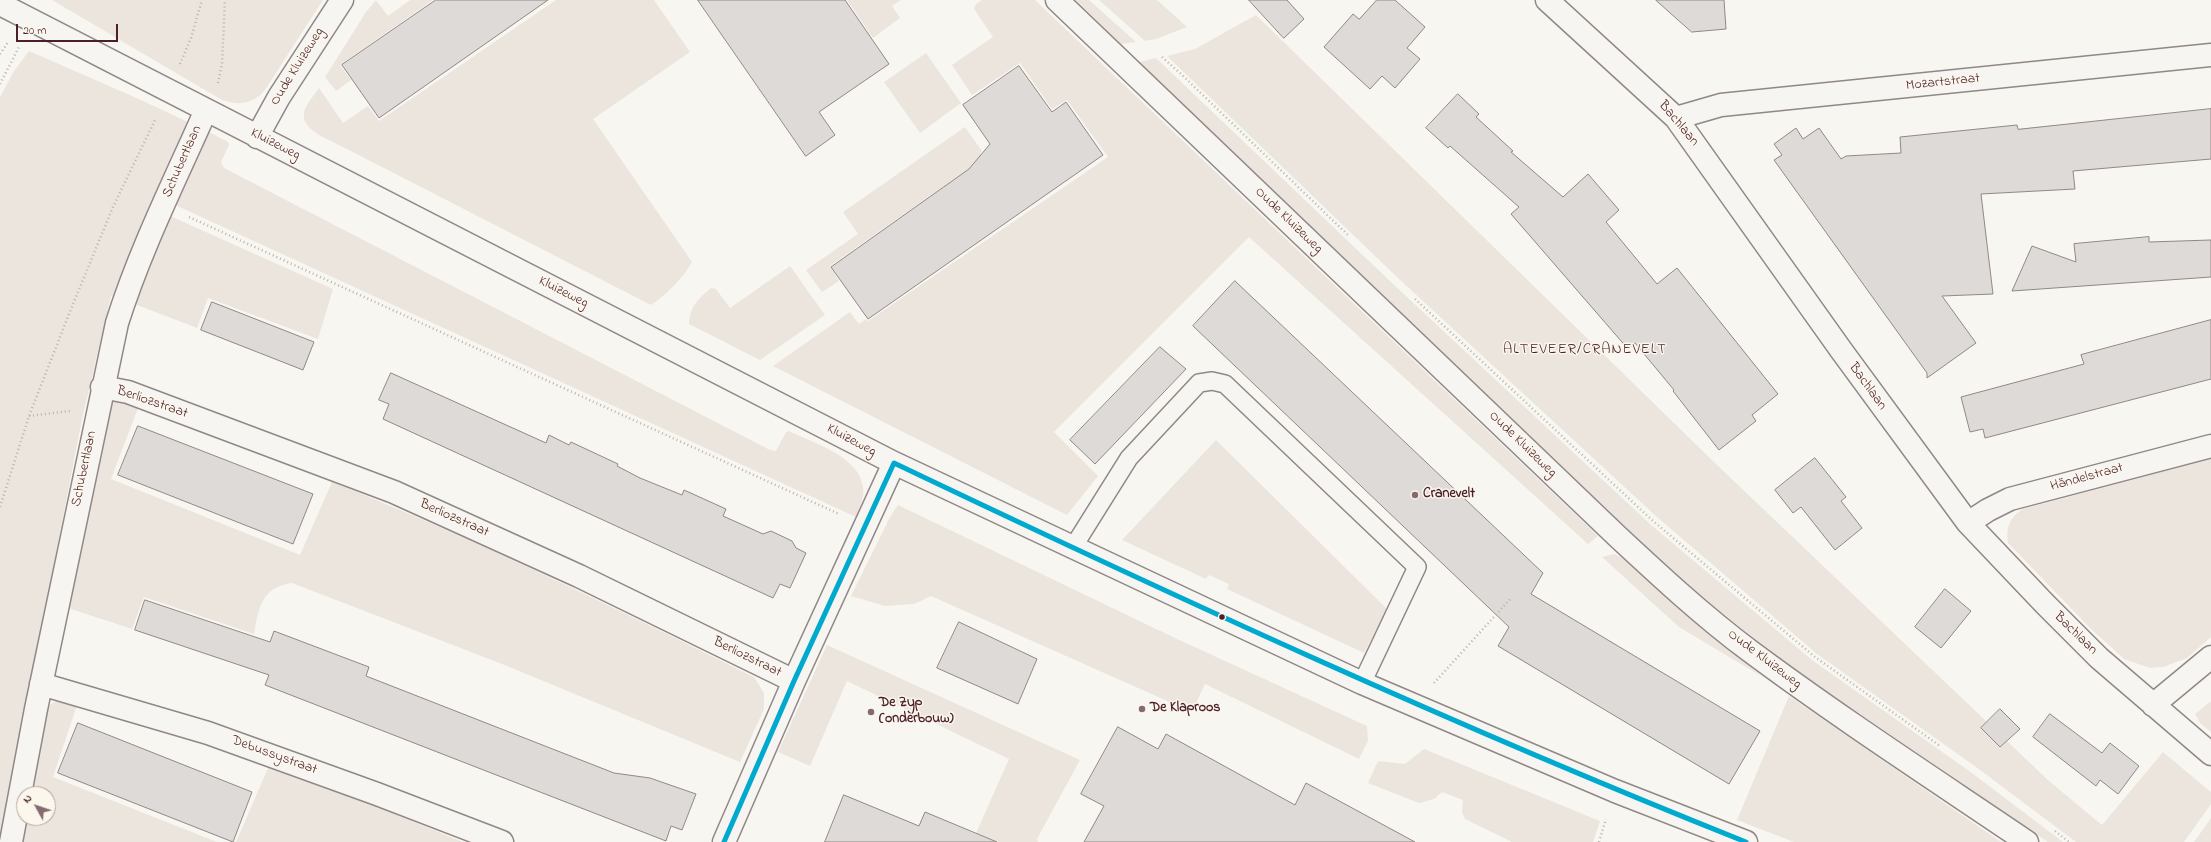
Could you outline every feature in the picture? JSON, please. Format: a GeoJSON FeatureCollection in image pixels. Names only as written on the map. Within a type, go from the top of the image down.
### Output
{"type":"FeatureCollection","features":[{"type":"Feature","properties":{"kind":"street","name":"Oude Kluizeweg"},"geometry":{"type":"LineString","coordinates":[[258,137],[279,97],[342,0]]}},
{"type":"Feature","properties":{"kind":"street","name":"Oude Kluizeweg"},"geometry":{"type":"LineString","coordinates":[[1057,0],[1611,531],[1695,606],[1749,650],[1800,687],[1910,765],[2027,842]]}},
{"type":"Feature","properties":{"kind":"street","name":"Bachlaan"},"geometry":{"type":"LineString","coordinates":[[1547,0],[1676,118],[1841,350],[1968,523],[2044,604],[2099,658],[2211,754]]}},
{"type":"Feature","properties":{"kind":"street","name":"Kluizeweg"},"geometry":{"type":"LineString","coordinates":[[0,4],[894,463],[1072,549],[1362,682],[1614,791],[1746,842]]}},
{"type":"Feature","properties":{"kind":"street","name":"Mozartstraat"},"geometry":{"type":"LineString","coordinates":[[1676,118],[1721,105],[2211,56]]}},
{"type":"Feature","properties":{"kind":"street","name":"Schubertlaan"},"geometry":{"type":"LineString","coordinates":[[11,842],[41,684],[96,414],[124,299],[163,206],[206,110]]}},
{"type":"Feature","properties":{"kind":"street","name":"Berliozstraat"},"geometry":{"type":"LineString","coordinates":[[102,386],[128,392],[394,492],[580,576],[794,681]]}},
{"type":"Feature","properties":{"kind":"street","name":"Händelstraat"},"geometry":{"type":"LineString","coordinates":[[1968,523],[2010,498],[2211,446]]}},
{"type":"Feature","properties":{"kind":"street"},"geometry":{"type":"LineString","coordinates":[[724,842],[794,681],[894,463]]}},
{"type":"Feature","properties":{"kind":"street"},"geometry":{"type":"LineString","coordinates":[[2153,704],[2211,657]]}},
{"type":"Feature","properties":{"kind":"street","name":"Debussystraat"},"geometry":{"type":"LineString","coordinates":[[41,684],[208,733],[377,794],[502,842]]}},
{"type":"Feature","properties":{"kind":"lane"},"geometry":{"type":"LineString","coordinates":[[1072,549],[1129,458],[1140,446],[1199,383],[1212,381],[1225,384],[1416,567],[1362,682]]}},
{"type":"Feature","properties":{"kind":"path"},"geometry":{"type":"LineString","coordinates":[[0,507],[29,416],[113,207],[191,38],[202,0]]}},
{"type":"Feature","properties":{"kind":"path"},"geometry":{"type":"LineString","coordinates":[[206,110],[218,84],[222,64],[224,0]]}},
{"type":"Feature","properties":{"kind":"path"},"geometry":{"type":"LineString","coordinates":[[1160,56],[1180,73],[1350,237]]}},
{"type":"Feature","properties":{"kind":"path"},"geometry":{"type":"LineString","coordinates":[[163,206],[865,526]]}},
{"type":"Feature","properties":{"kind":"path"},"geometry":{"type":"LineString","coordinates":[[1412,297],[1665,531],[1815,657],[1943,748]]}},
{"type":"Feature","properties":{"kind":"path"},"geometry":{"type":"LineString","coordinates":[[29,416],[63,410],[96,414]]}},
{"type":"Feature","properties":{"kind":"path"},"geometry":{"type":"LineString","coordinates":[[1415,705],[1512,598]]}},
{"type":"Feature","properties":{"kind":"path"},"geometry":{"type":"LineString","coordinates":[[2050,828],[2069,842]]}},
{"type":"Feature","properties":{"kind":"shaded area"},"geometry":{"type":"Polygon","coordinates":[[[52,0],[323,0],[265,90],[251,101],[234,103],[222,100],[52,0]]]}},
{"type":"Feature","properties":{"kind":"shaded area"},"geometry":{"type":"Polygon","coordinates":[[[376,0],[388,16],[410,0],[433,0],[340,65],[351,80],[336,91],[325,77],[366,12],[376,0]]]}},
{"type":"Feature","properties":{"kind":"shaded area"},"geometry":{"type":"Polygon","coordinates":[[[556,0],[654,0],[690,52],[593,119],[692,262],[674,285],[651,305],[322,136],[309,128],[305,122],[305,109],[319,88],[343,123],[368,106],[379,121],[556,0]]]}},
{"type":"Feature","properties":{"kind":"shaded area"},"geometry":{"type":"Polygon","coordinates":[[[847,0],[901,0],[892,6],[900,18],[873,38],[847,0]]]}},
{"type":"Feature","properties":{"kind":"shaded area"},"geometry":{"type":"Polygon","coordinates":[[[982,0],[1035,0],[1598,536],[1588,544],[1249,237],[1054,432],[1098,476],[1067,515],[773,366],[850,312],[859,324],[866,319],[868,321],[1108,157],[1067,100],[1052,109],[1020,63],[972,95],[952,65],[993,37],[974,9],[976,4],[982,0]]]}},
{"type":"Feature","properties":{"kind":"shaded area"},"geometry":{"type":"Polygon","coordinates":[[[1076,0],[1089,0],[1136,42],[1121,44],[1076,0]]]}},
{"type":"Feature","properties":{"kind":"shaded area"},"geometry":{"type":"Polygon","coordinates":[[[1099,0],[1157,0],[1187,27],[1156,39],[1145,41],[1099,0]]]}},
{"type":"Feature","properties":{"kind":"shaded area"},"geometry":{"type":"Polygon","coordinates":[[[1256,15],[1716,464],[2049,781],[2102,825],[2163,752],[2211,792],[2211,804],[2184,842],[2076,842],[1976,767],[1817,654],[1657,517],[1398,278],[1167,56],[1195,49],[1256,15]]]}},
{"type":"Feature","properties":{"kind":"shaded area"},"geometry":{"type":"Polygon","coordinates":[[[29,51],[192,124],[117,297],[111,296],[82,419],[0,842],[0,97],[14,71],[29,51]]]}},
{"type":"Feature","properties":{"kind":"shaded area"},"geometry":{"type":"Polygon","coordinates":[[[926,53],[961,103],[920,133],[884,82],[926,53]]]}},
{"type":"Feature","properties":{"kind":"shaded area"},"geometry":{"type":"Polygon","coordinates":[[[1156,58],[1392,283],[1650,524],[1812,660],[1972,773],[2063,842],[2048,842],[1802,675],[1708,602],[1665,565],[1139,62],[1156,58]]]}},
{"type":"Feature","properties":{"kind":"shaded area"},"geometry":{"type":"Polygon","coordinates":[[[965,127],[982,151],[980,153],[984,158],[830,266],[839,281],[822,292],[806,270],[858,234],[843,212],[965,127]]]}},
{"type":"Feature","properties":{"kind":"shaded area"},"geometry":{"type":"Polygon","coordinates":[[[207,131],[228,142],[229,145],[221,162],[224,168],[770,450],[776,451],[786,432],[789,431],[834,452],[853,467],[860,476],[863,494],[856,517],[173,204],[207,131]]]}},
{"type":"Feature","properties":{"kind":"shaded area"},"geometry":{"type":"Polygon","coordinates":[[[168,215],[333,289],[318,339],[208,298],[197,328],[132,303],[168,215]]]}},
{"type":"Feature","properties":{"kind":"shaded area"},"geometry":{"type":"Polygon","coordinates":[[[790,266],[825,315],[760,360],[689,324],[691,312],[696,303],[711,288],[716,289],[730,308],[790,266]]]}},
{"type":"Feature","properties":{"kind":"shaded area"},"geometry":{"type":"Polygon","coordinates":[[[120,401],[138,408],[111,479],[300,555],[332,482],[439,527],[545,575],[754,677],[764,693],[764,709],[740,762],[502,664],[292,583],[274,589],[263,600],[254,634],[144,597],[132,629],[68,608],[108,407],[113,402],[120,401]]]}},
{"type":"Feature","properties":{"kind":"shaded area"},"geometry":{"type":"Polygon","coordinates":[[[1216,440],[1387,609],[1364,653],[1227,589],[1229,584],[1209,575],[1206,579],[1122,540],[1216,440]]]}},
{"type":"Feature","properties":{"kind":"shaded area"},"geometry":{"type":"Polygon","coordinates":[[[2211,459],[2211,637],[2187,658],[2163,667],[2150,668],[2124,659],[2090,628],[2008,543],[2008,528],[2010,523],[2014,516],[2023,509],[2211,459]]]}},
{"type":"Feature","properties":{"kind":"shaded area"},"geometry":{"type":"Polygon","coordinates":[[[898,505],[1177,639],[1367,726],[1368,741],[1359,759],[1205,684],[1192,712],[931,596],[914,604],[885,606],[851,596],[890,517],[898,505]]]}},
{"type":"Feature","properties":{"kind":"shaded area"},"geometry":{"type":"Polygon","coordinates":[[[1614,554],[1623,558],[1693,620],[1761,676],[1679,627],[1602,557],[1614,554]]]}},
{"type":"Feature","properties":{"kind":"shaded area"},"geometry":{"type":"Polygon","coordinates":[[[827,645],[1080,760],[1037,839],[1038,842],[972,842],[1009,759],[847,681],[810,766],[778,752],[827,645]]]}},
{"type":"Feature","properties":{"kind":"shaded area"},"geometry":{"type":"Polygon","coordinates":[[[1789,696],[2001,842],[1794,842],[1737,820],[1789,696]]]}},
{"type":"Feature","properties":{"kind":"shaded area"},"geometry":{"type":"Polygon","coordinates":[[[56,701],[77,705],[53,777],[217,842],[22,842],[25,826],[56,826],[56,786],[33,786],[48,706],[56,701]]]}},
{"type":"Feature","properties":{"kind":"shaded area"},"geometry":{"type":"Polygon","coordinates":[[[2211,701],[2211,732],[2200,723],[2195,714],[2211,701]]]}},
{"type":"Feature","properties":{"kind":"shaded area"},"geometry":{"type":"Polygon","coordinates":[[[1424,749],[1600,821],[1593,842],[1512,842],[1465,819],[1462,812],[1463,800],[1442,792],[1434,799],[1419,803],[1368,783],[1378,761],[1405,764],[1424,749]]]}},
{"type":"Feature","properties":{"kind":"shaded area"},"geometry":{"type":"Polygon","coordinates":[[[268,768],[370,804],[463,842],[236,842],[268,768]]]}},
{"type":"Feature","properties":{"kind":"shaded area"},"geometry":{"type":"Polygon","coordinates":[[[2211,818],[2211,842],[2194,842],[2211,818]]]}},
{"type":"Feature","properties":{"kind":"building"},"geometry":{"type":"Polygon","coordinates":[[[436,0],[548,0],[379,118],[342,65],[436,0]]]}},
{"type":"Feature","properties":{"kind":"building"},"geometry":{"type":"Polygon","coordinates":[[[698,0],[845,0],[889,64],[819,112],[835,135],[806,156],[698,0]]]}},
{"type":"Feature","properties":{"kind":"building"},"geometry":{"type":"Polygon","coordinates":[[[1249,0],[1287,0],[1304,19],[1284,38],[1249,0]]]}},
{"type":"Feature","properties":{"kind":"building"},"geometry":{"type":"Polygon","coordinates":[[[1377,0],[1395,0],[1425,27],[1407,48],[1420,59],[1395,88],[1382,76],[1370,89],[1324,47],[1353,14],[1359,19],[1377,0]]]}},
{"type":"Feature","properties":{"kind":"building"},"geometry":{"type":"Polygon","coordinates":[[[1656,0],[1724,0],[1726,29],[1692,32],[1656,0]]]}},
{"type":"Feature","properties":{"kind":"building"},"geometry":{"type":"Polygon","coordinates":[[[1019,66],[1052,112],[1066,102],[1103,155],[868,319],[831,267],[969,169],[990,144],[963,105],[1019,66]]]}},
{"type":"Feature","properties":{"kind":"building"},"geometry":{"type":"Polygon","coordinates":[[[1458,94],[1479,114],[1476,117],[1513,151],[1511,152],[1563,197],[1588,174],[1619,210],[1606,222],[1657,284],[1677,268],[1778,394],[1752,415],[1756,421],[1719,450],[1673,391],[1674,390],[1635,343],[1628,349],[1511,214],[1519,207],[1450,146],[1448,148],[1426,128],[1458,94]]]}},
{"type":"Feature","properties":{"kind":"building"},"geometry":{"type":"Polygon","coordinates":[[[2211,109],[2211,159],[2073,171],[2075,189],[1981,194],[1993,294],[1942,296],[1976,343],[1927,378],[1927,373],[1774,160],[1782,155],[1774,144],[1796,128],[1803,139],[1819,128],[1841,159],[1846,156],[1901,153],[1900,137],[2017,125],[2018,129],[2211,109]]]}},
{"type":"Feature","properties":{"kind":"building"},"geometry":{"type":"Polygon","coordinates":[[[2149,237],[2149,242],[2211,240],[2211,277],[2012,291],[2032,246],[2076,262],[2074,244],[2149,237]]]}},
{"type":"Feature","properties":{"kind":"building","name":"Cranevelt"},"geometry":{"type":"Polygon","coordinates":[[[1235,281],[1543,573],[1531,594],[1760,731],[1729,784],[1498,646],[1509,627],[1193,326],[1235,281]]]}},
{"type":"Feature","properties":{"kind":"building"},"geometry":{"type":"Polygon","coordinates":[[[212,302],[314,342],[303,370],[201,330],[212,302]]]}},
{"type":"Feature","properties":{"kind":"building"},"geometry":{"type":"Polygon","coordinates":[[[2211,320],[2211,379],[1985,438],[1983,429],[1970,432],[1961,397],[2084,364],[2081,355],[2211,320]]]}},
{"type":"Feature","properties":{"kind":"building"},"geometry":{"type":"Polygon","coordinates":[[[1160,347],[1186,369],[1095,464],[1070,440],[1160,347]]]}},
{"type":"Feature","properties":{"kind":"building"},"geometry":{"type":"Polygon","coordinates":[[[391,373],[546,443],[549,435],[569,445],[571,442],[618,464],[617,466],[640,478],[682,495],[684,490],[726,509],[723,516],[763,534],[771,531],[792,541],[796,548],[806,553],[790,588],[780,584],[773,598],[383,419],[389,404],[379,400],[391,373]]]}},
{"type":"Feature","properties":{"kind":"building"},"geometry":{"type":"Polygon","coordinates":[[[138,426],[313,494],[293,544],[118,475],[138,426]]]}},
{"type":"Feature","properties":{"kind":"building"},"geometry":{"type":"Polygon","coordinates":[[[1815,458],[1846,497],[1841,501],[1862,528],[1835,550],[1801,507],[1793,513],[1775,490],[1815,458]]]}},
{"type":"Feature","properties":{"kind":"building"},"geometry":{"type":"Polygon","coordinates":[[[1945,589],[1971,611],[1941,648],[1915,627],[1945,589]]]}},
{"type":"Feature","properties":{"kind":"building"},"geometry":{"type":"Polygon","coordinates":[[[145,600],[270,642],[274,631],[369,667],[366,676],[614,773],[650,778],[696,794],[682,830],[671,826],[666,841],[265,685],[269,675],[135,630],[145,600]]]}},
{"type":"Feature","properties":{"kind":"building"},"geometry":{"type":"Polygon","coordinates":[[[959,622],[1037,659],[1018,704],[937,668],[959,622]]]}},
{"type":"Feature","properties":{"kind":"building"},"geometry":{"type":"Polygon","coordinates":[[[2000,709],[2020,729],[2000,747],[1981,728],[2000,709]]]}},
{"type":"Feature","properties":{"kind":"building"},"geometry":{"type":"Polygon","coordinates":[[[2050,714],[2102,753],[2110,743],[2139,766],[2118,794],[2100,780],[2096,786],[2033,737],[2050,714]]]}},
{"type":"Feature","properties":{"kind":"building"},"geometry":{"type":"Polygon","coordinates":[[[78,723],[252,792],[233,842],[58,773],[78,723]]]}},
{"type":"Feature","properties":{"kind":"building"},"geometry":{"type":"Polygon","coordinates":[[[1118,727],[1158,749],[1166,734],[1295,805],[1306,783],[1415,842],[1084,842],[1104,806],[1081,794],[1118,727]]]}},
{"type":"Feature","properties":{"kind":"building"},"geometry":{"type":"Polygon","coordinates":[[[844,795],[919,826],[925,812],[997,842],[825,842],[844,795]]]}},
{"type":"Feature","properties":{"kind":"transit line"},"geometry":{"type":"LineString","coordinates":[[724,842],[794,681],[894,463],[1105,563],[1317,660],[1530,753],[1746,842]]}},
{"type":"Feature","properties":{"kind":"place","name":"Cranevelt"},"geometry":{"type":"Point","coordinates":[1415,495]}},
{"type":"Feature","properties":{"kind":"place","name":"De Klaproos"},"geometry":{"type":"Point","coordinates":[1142,709]}},
{"type":"Feature","properties":{"kind":"place","name":"De Zyp (onderbouw)"},"geometry":{"type":"Point","coordinates":[871,712]}},
{"type":"Feature","properties":{"kind":"district","name":"ALTEVEER/CRANEVELT"},"geometry":{"type":"Point","coordinates":[1585,351]}}]}
